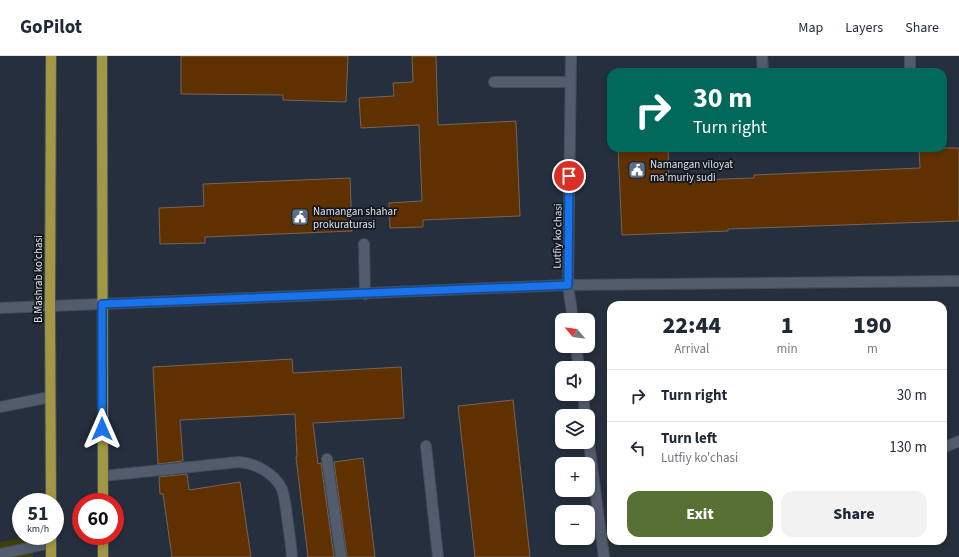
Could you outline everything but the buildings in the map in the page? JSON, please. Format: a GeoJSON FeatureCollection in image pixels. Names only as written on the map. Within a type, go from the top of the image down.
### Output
{"type":"FeatureCollection","features":[{"type":"Feature","properties":{"kind":"main road","name":"B.Mashrab ko'chasi"},"geometry":{"type":"LineString","coordinates":[[51,56],[51,493]]}},
{"type":"Feature","properties":{"kind":"main road"},"geometry":{"type":"LineString","coordinates":[[102,56],[103,493]]}},
{"type":"Feature","properties":{"kind":"main road"},"geometry":{"type":"LineString","coordinates":[[51,545],[51,557]]}},
{"type":"Feature","properties":{"kind":"main road"},"geometry":{"type":"LineString","coordinates":[[103,545],[103,557]]}},
{"type":"Feature","properties":{"kind":"street","name":"Lutfiy ko'chasi"},"geometry":{"type":"LineString","coordinates":[[571,56],[568,285],[572,313]]}},
{"type":"Feature","properties":{"kind":"street"},"geometry":{"type":"LineString","coordinates":[[762,56],[763,68]]}},
{"type":"Feature","properties":{"kind":"street"},"geometry":{"type":"LineString","coordinates":[[910,56],[910,68]]}},
{"type":"Feature","properties":{"kind":"street"},"geometry":{"type":"LineString","coordinates":[[494,82],[570,82]]}},
{"type":"Feature","properties":{"kind":"street"},"geometry":{"type":"LineString","coordinates":[[364,244],[365,294]]}},
{"type":"Feature","properties":{"kind":"street"},"geometry":{"type":"LineString","coordinates":[[0,308],[568,285],[959,281]]}},
{"type":"Feature","properties":{"kind":"street"},"geometry":{"type":"LineString","coordinates":[[0,407],[50,397]]}},
{"type":"Feature","properties":{"kind":"street"},"geometry":{"type":"LineString","coordinates":[[947,446],[959,441]]}},
{"type":"Feature","properties":{"kind":"street"},"geometry":{"type":"LineString","coordinates":[[426,446],[438,557]]}},
{"type":"Feature","properties":{"kind":"street"},"geometry":{"type":"LineString","coordinates":[[590,449],[604,557]]}},
{"type":"Feature","properties":{"kind":"street"},"geometry":{"type":"LineString","coordinates":[[328,459],[341,557]]}},
{"type":"Feature","properties":{"kind":"street"},"geometry":{"type":"LineString","coordinates":[[102,476],[239,462],[254,465],[271,476],[282,490],[292,557]]}},
{"type":"Feature","properties":{"kind":"street"},"geometry":{"type":"LineString","coordinates":[[0,554],[31,545]]}},
{"type":"Feature","properties":{"kind":"green space"},"geometry":{"type":"Polygon","coordinates":[[[12,540],[12,545],[31,545],[33,557],[0,557],[0,542],[12,540]]]}},
{"type":"Feature","properties":{"kind":"place","name":"Namangan viloyat ma'muriy sudi"},"geometry":{"type":"Point","coordinates":[637,170]}},
{"type":"Feature","properties":{"kind":"place","name":"Namangan shahar prokuraturasi"},"geometry":{"type":"Point","coordinates":[300,217]}},
{"type":"Feature","properties":{"kind":"route"},"geometry":{"type":"LineString","coordinates":[[102,429],[102,304],[133,304],[568,285],[569,176]]}}]}
